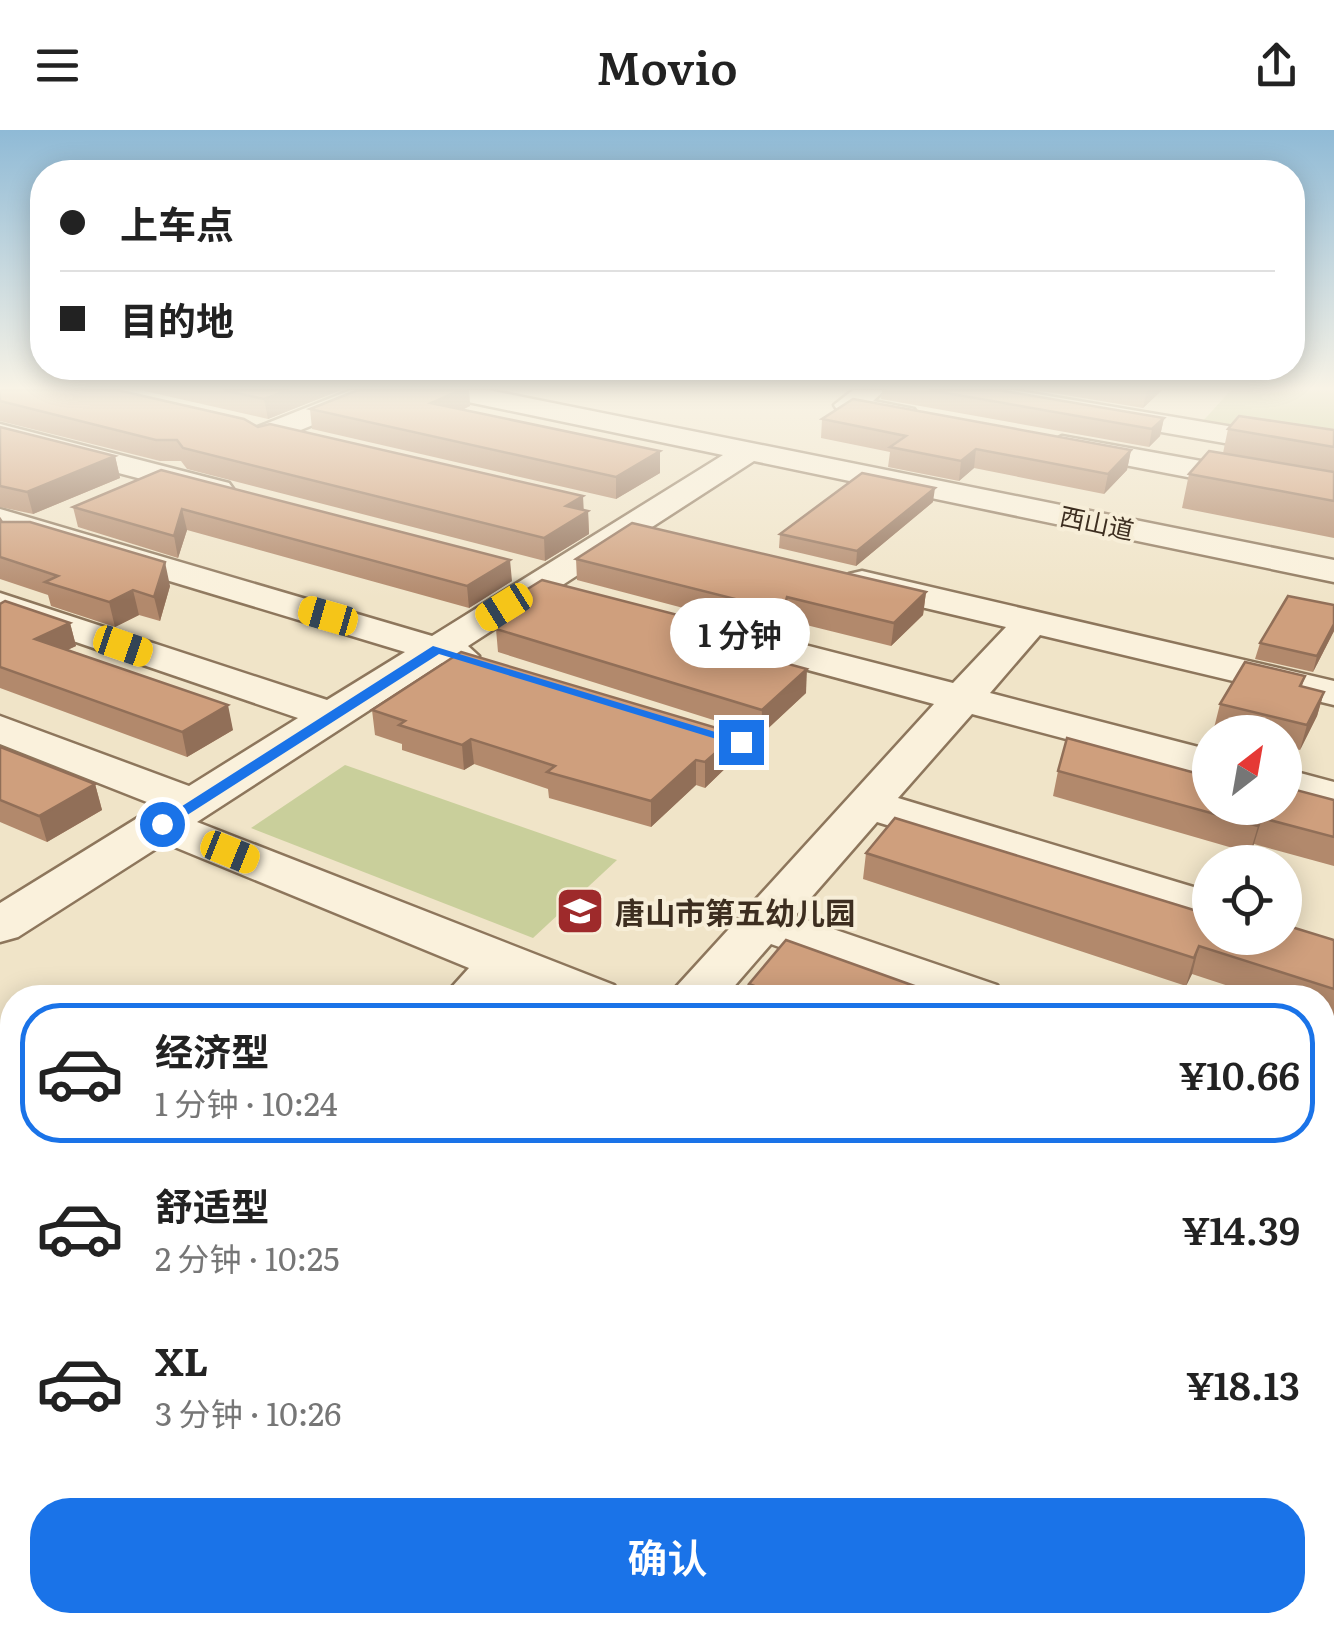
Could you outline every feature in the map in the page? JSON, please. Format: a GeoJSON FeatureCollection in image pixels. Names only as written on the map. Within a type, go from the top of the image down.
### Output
{"type":"FeatureCollection","features":[{"type":"Feature","properties":{"kind":"street"},"geometry":{"type":"LineString","coordinates":[[102,460],[254,500]]}},
{"type":"Feature","properties":{"kind":"street"},"geometry":{"type":"LineString","coordinates":[[108,498],[201,460]]}},
{"type":"Feature","properties":{"kind":"street"},"geometry":{"type":"LineString","coordinates":[[0,926],[438,649],[534,577],[626,519],[733,460]]}},
{"type":"Feature","properties":{"kind":"street","name":"西山道"},"geometry":{"type":"LineString","coordinates":[[794,460],[1334,571]]}},
{"type":"Feature","properties":{"kind":"street"},"geometry":{"type":"LineString","coordinates":[[1125,528],[1154,498],[1158,484],[1146,460]]}},
{"type":"Feature","properties":{"kind":"street"},"geometry":{"type":"LineString","coordinates":[[1147,460],[1334,495]]}},
{"type":"Feature","properties":{"kind":"street"},"geometry":{"type":"LineString","coordinates":[[0,546],[18,524],[72,514]]}},
{"type":"Feature","properties":{"kind":"street"},"geometry":{"type":"LineString","coordinates":[[626,519],[688,541]]}},
{"type":"Feature","properties":{"kind":"street"},"geometry":{"type":"LineString","coordinates":[[18,524],[495,666]]}},
{"type":"Feature","properties":{"kind":"street"},"geometry":{"type":"LineString","coordinates":[[821,572],[1334,693]]}},
{"type":"Feature","properties":{"kind":"street"},"geometry":{"type":"LineString","coordinates":[[534,577],[592,600]]}},
{"type":"Feature","properties":{"kind":"street"},"geometry":{"type":"LineString","coordinates":[[6,611],[332,716]]}},
{"type":"Feature","properties":{"kind":"street"},"geometry":{"type":"LineString","coordinates":[[666,620],[1192,759]]}},
{"type":"Feature","properties":{"kind":"street"},"geometry":{"type":"LineString","coordinates":[[704,985],[1031,622]]}},
{"type":"Feature","properties":{"kind":"street"},"geometry":{"type":"LineString","coordinates":[[0,729],[177,814],[488,980],[517,985]]}},
{"type":"Feature","properties":{"kind":"street"},"geometry":{"type":"LineString","coordinates":[[1302,788],[1334,796]]}},
{"type":"Feature","properties":{"kind":"street"},"geometry":{"type":"LineString","coordinates":[[867,804],[1192,903]]}},
{"type":"Feature","properties":{"kind":"street"},"geometry":{"type":"LineString","coordinates":[[761,922],[940,985]]}},
{"type":"Feature","properties":{"kind":"green space"},"geometry":{"type":"Polygon","coordinates":[[[345,765],[617,860],[533,938],[251,828],[345,765]]]}},
{"type":"Feature","properties":{"kind":"building"},"geometry":{"type":"Polygon","coordinates":[[[0,460],[105,460],[27,492],[0,486],[0,460]]]}},
{"type":"Feature","properties":{"kind":"building"},"geometry":{"type":"Polygon","coordinates":[[[232,460],[427,460],[583,496],[566,506],[588,511],[544,538],[232,460]]]}},
{"type":"Feature","properties":{"kind":"building"},"geometry":{"type":"Polygon","coordinates":[[[540,460],[645,460],[616,477],[540,460]]]}},
{"type":"Feature","properties":{"kind":"building"},"geometry":{"type":"Polygon","coordinates":[[[1035,460],[1121,460],[1108,474],[1035,460]]]}},
{"type":"Feature","properties":{"kind":"building"},"geometry":{"type":"Polygon","coordinates":[[[1201,460],[1263,460],[1334,472],[1334,501],[1189,474],[1201,460]]]}},
{"type":"Feature","properties":{"kind":"building"},"geometry":{"type":"Polygon","coordinates":[[[161,470],[510,560],[467,586],[182,509],[174,536],[73,507],[161,470]]]}},
{"type":"Feature","properties":{"kind":"building"},"geometry":{"type":"Polygon","coordinates":[[[862,473],[935,488],[857,551],[780,534],[862,473]]]}},
{"type":"Feature","properties":{"kind":"building"},"geometry":{"type":"Polygon","coordinates":[[[0,519],[30,522],[165,562],[154,597],[133,590],[109,602],[45,582],[58,576],[0,557],[0,519]]]}},
{"type":"Feature","properties":{"kind":"building"},"geometry":{"type":"Polygon","coordinates":[[[632,523],[926,592],[894,623],[787,597],[783,611],[576,559],[632,523]]]}},
{"type":"Feature","properties":{"kind":"building"},"geometry":{"type":"Polygon","coordinates":[[[542,580],[775,640],[770,659],[807,669],[762,710],[496,629],[530,603],[513,598],[542,580]]]}},
{"type":"Feature","properties":{"kind":"building"},"geometry":{"type":"Polygon","coordinates":[[[1288,596],[1334,605],[1334,624],[1317,656],[1260,643],[1288,596]]]}},
{"type":"Feature","properties":{"kind":"building"},"geometry":{"type":"Polygon","coordinates":[[[5,601],[70,623],[35,639],[228,705],[182,732],[0,667],[0,604],[5,601]]]}},
{"type":"Feature","properties":{"kind":"building"},"geometry":{"type":"Polygon","coordinates":[[[461,652],[737,734],[705,762],[696,760],[651,801],[547,772],[555,766],[471,739],[462,745],[399,725],[405,721],[372,710],[461,652]]]}},
{"type":"Feature","properties":{"kind":"building"},"geometry":{"type":"Polygon","coordinates":[[[1245,662],[1305,676],[1300,686],[1324,692],[1307,725],[1302,724],[1302,715],[1266,715],[1220,704],[1245,662]]]}},
{"type":"Feature","properties":{"kind":"building"},"geometry":{"type":"Polygon","coordinates":[[[1067,738],[1192,772],[1192,808],[1058,771],[1067,738]]]}},
{"type":"Feature","properties":{"kind":"building"},"geometry":{"type":"Polygon","coordinates":[[[0,747],[95,784],[39,816],[0,800],[0,747]]]}},
{"type":"Feature","properties":{"kind":"building"},"geometry":{"type":"Polygon","coordinates":[[[1302,792],[1334,800],[1334,837],[1289,825],[1302,825],[1302,792]]]}},
{"type":"Feature","properties":{"kind":"building"},"geometry":{"type":"Polygon","coordinates":[[[895,818],[1192,909],[1194,958],[866,853],[895,818]]]}},
{"type":"Feature","properties":{"kind":"building"},"geometry":{"type":"Polygon","coordinates":[[[1302,930],[1334,940],[1334,985],[1321,985],[1227,955],[1302,955],[1302,930]]]}},
{"type":"Feature","properties":{"kind":"building"},"geometry":{"type":"Polygon","coordinates":[[[786,940],[912,985],[752,985],[786,940]]]}},
{"type":"Feature","properties":{"kind":"place","name":"唐山市第五幼儿园"},"geometry":{"type":"Point","coordinates":[580,911]}},
{"type":"Feature","properties":{"kind":"route"},"geometry":{"type":"LineString","coordinates":[[162,824],[438,649],[741,742]]}}]}
